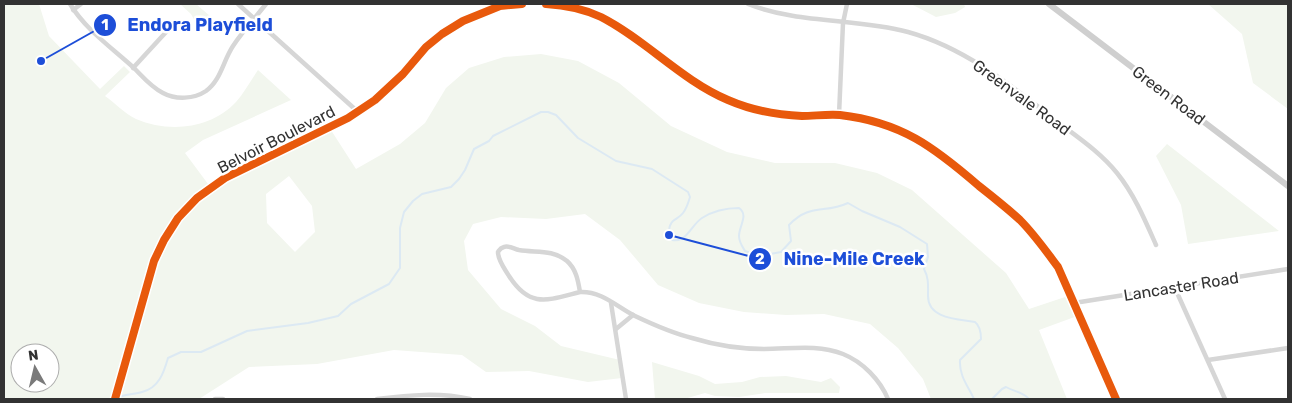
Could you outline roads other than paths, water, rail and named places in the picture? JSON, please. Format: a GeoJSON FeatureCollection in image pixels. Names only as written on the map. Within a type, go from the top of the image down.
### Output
{"type":"FeatureCollection","features":[{"type":"Feature","properties":{"kind":"street"},"geometry":{"type":"LineString","coordinates":[[70,4],[91,31],[151,84],[163,93],[175,97],[191,97],[205,92],[215,83],[222,71],[224,60],[266,4]]}},
{"type":"Feature","properties":{"kind":"street"},"geometry":{"type":"LineString","coordinates":[[73,10],[81,4]]}},
{"type":"Feature","properties":{"kind":"street"},"geometry":{"type":"LineString","coordinates":[[238,4],[357,111]]}},
{"type":"Feature","properties":{"kind":"street","name":"Belvoir Boulevard"},"geometry":{"type":"LineString","coordinates":[[115,399],[154,261],[164,240],[178,218],[197,198],[225,178],[348,118],[375,100],[403,74],[426,47],[462,21],[499,5],[522,4]]}},
{"type":"Feature","properties":{"kind":"street"},"geometry":{"type":"LineString","coordinates":[[546,4],[578,9],[599,16],[626,32],[691,80],[728,100],[762,111],[802,116],[839,115],[876,122],[922,141],[936,150],[1021,221],[1058,267],[1116,399]]}},
{"type":"Feature","properties":{"kind":"street","name":"Greenvale Road"},"geometry":{"type":"LineString","coordinates":[[748,4],[775,14],[879,26],[908,32],[958,52],[993,73],[1091,148],[1116,172],[1134,199],[1156,245]]}},
{"type":"Feature","properties":{"kind":"street"},"geometry":{"type":"LineString","coordinates":[[839,115],[843,23],[847,4]]}},
{"type":"Feature","properties":{"kind":"street","name":"Green Road"},"geometry":{"type":"LineString","coordinates":[[1049,4],[1288,186]]}},
{"type":"Feature","properties":{"kind":"street"},"geometry":{"type":"LineString","coordinates":[[133,68],[167,32]]}},
{"type":"Feature","properties":{"kind":"street"},"geometry":{"type":"LineString","coordinates":[[580,292],[575,272],[571,265],[559,256],[551,252],[521,250],[507,246],[500,248],[498,252],[500,262],[516,286],[530,297],[540,300],[580,292],[597,294],[633,315],[663,329],[710,343],[747,348],[819,348],[832,350],[846,355],[866,369],[883,389],[888,399]]}},
{"type":"Feature","properties":{"kind":"street","name":"Lancaster Road"},"geometry":{"type":"LineString","coordinates":[[1074,303],[1174,286],[1288,270]]}},
{"type":"Feature","properties":{"kind":"street"},"geometry":{"type":"LineString","coordinates":[[1174,286],[1225,399]]}},
{"type":"Feature","properties":{"kind":"street"},"geometry":{"type":"LineString","coordinates":[[612,303],[626,399]]}},
{"type":"Feature","properties":{"kind":"street"},"geometry":{"type":"LineString","coordinates":[[616,329],[633,315]]}},
{"type":"Feature","properties":{"kind":"street"},"geometry":{"type":"LineString","coordinates":[[1208,360],[1288,348]]}},
{"type":"Feature","properties":{"kind":"street"},"geometry":{"type":"LineString","coordinates":[[378,399],[412,394],[436,394],[470,399]]}},
{"type":"Feature","properties":{"kind":"street"},"geometry":{"type":"LineString","coordinates":[[215,399],[223,399]]}},
{"type":"Feature","properties":{"kind":"waterway"},"geometry":{"type":"LineString","coordinates":[[122,396],[142,392],[153,387],[160,379],[168,358],[181,352],[201,352],[247,331],[308,323],[338,316],[351,304],[389,284],[400,268],[400,228],[404,212],[413,201],[422,194],[451,187],[465,170],[474,149],[489,141],[493,136],[541,112],[548,112],[556,115],[578,138],[616,161],[652,169],[688,192],[690,197],[686,209],[670,225],[669,233],[672,240],[681,239],[698,221],[706,216],[720,210],[739,208],[743,214],[739,238],[745,251],[759,256],[781,252],[791,241],[789,225],[797,218],[811,211],[832,208],[848,203],[900,227],[927,244],[928,257],[924,269],[928,285],[929,304],[938,314],[953,319],[975,322],[980,329],[981,339],[960,360],[962,376],[974,399]]}},
{"type":"Feature","properties":{"kind":"waterway"},"geometry":{"type":"LineString","coordinates":[[992,399],[1006,387],[1021,393],[1029,399]]}},
{"type":"Feature","properties":{"kind":"place","name":"Endora Playfield"},"geometry":{"type":"Point","coordinates":[41,61]}},
{"type":"Feature","properties":{"kind":"place","name":"Nine-Mile Creek"},"geometry":{"type":"Point","coordinates":[669,235]}}]}
